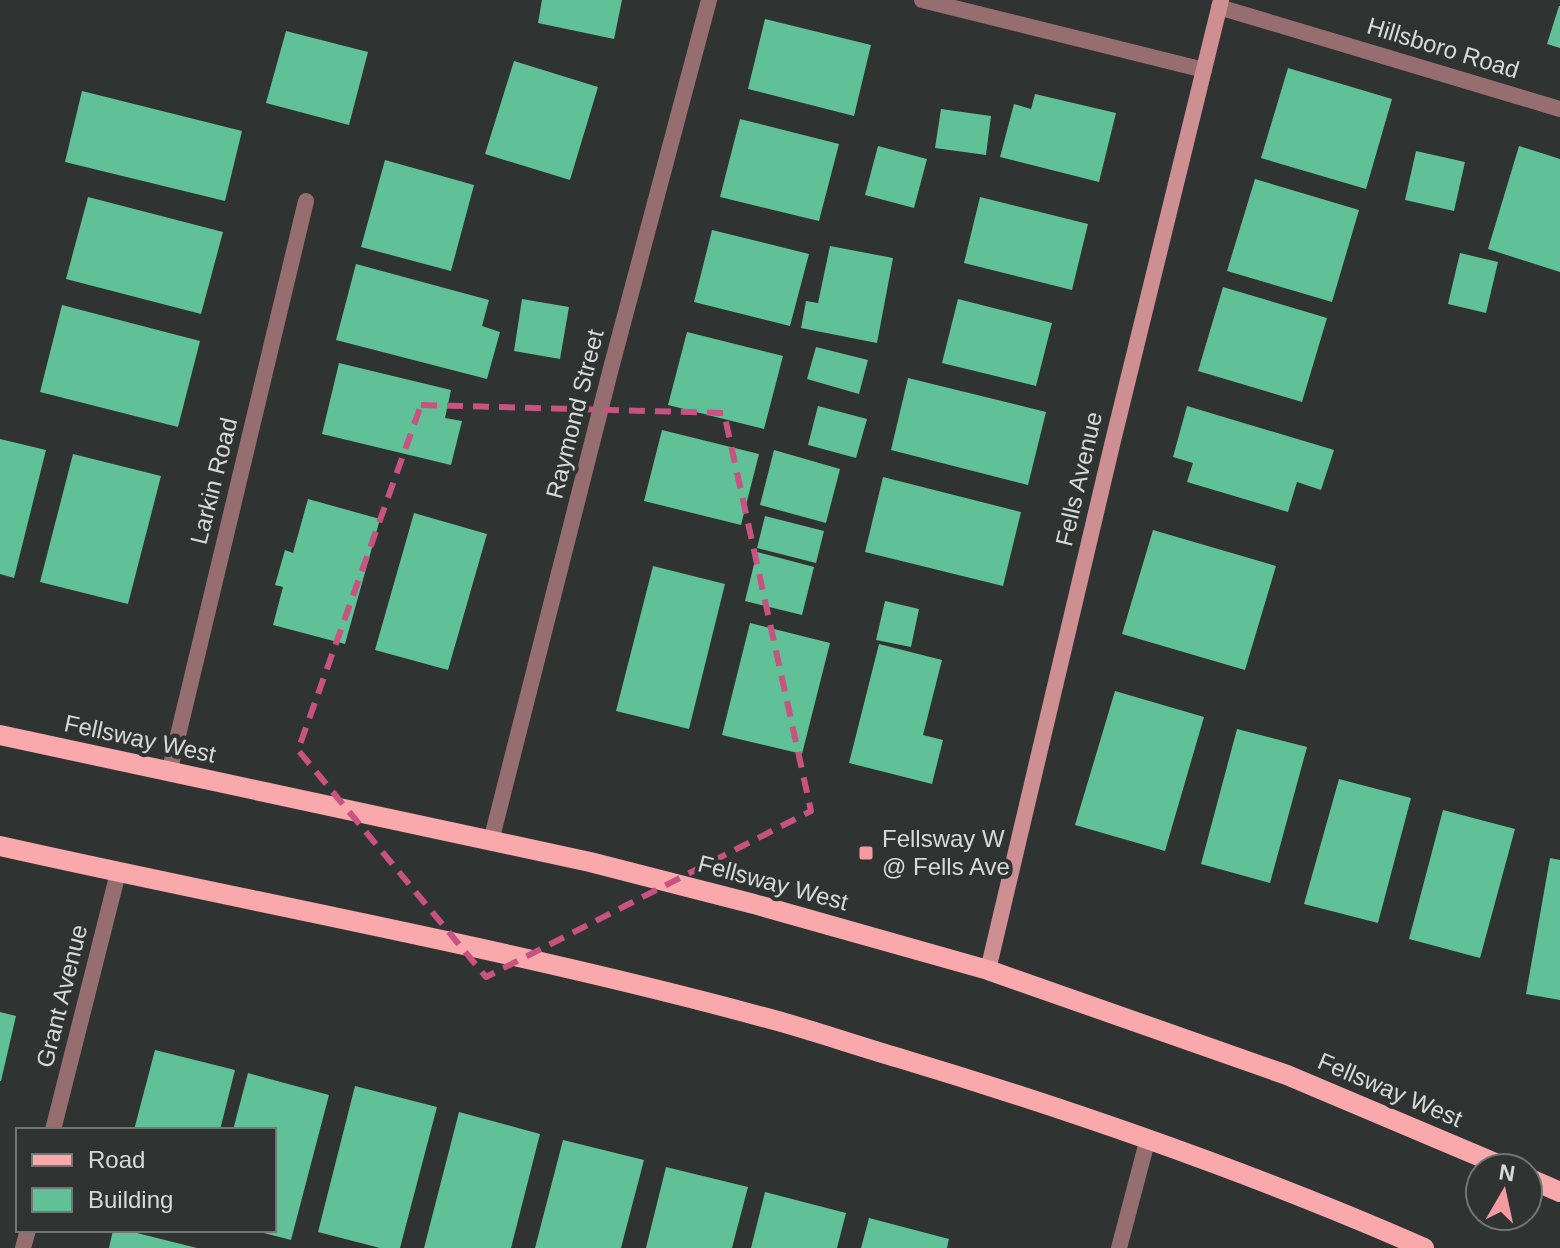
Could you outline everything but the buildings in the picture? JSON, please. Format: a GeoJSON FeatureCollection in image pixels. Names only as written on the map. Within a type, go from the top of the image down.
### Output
{"type":"FeatureCollection","features":[{"type":"Feature","properties":{"kind":"main road","name":"Fellsway West"},"geometry":{"type":"LineString","coordinates":[[0,735],[590,862],[754,904],[988,970],[1287,1075],[1469,1152]]}},
{"type":"Feature","properties":{"kind":"main road"},"geometry":{"type":"LineString","coordinates":[[0,846],[475,947],[766,1018],[1042,1101],[1148,1138],[1344,1213],[1424,1248]]}},
{"type":"Feature","properties":{"kind":"street","name":"Raymond Street"},"geometry":{"type":"LineString","coordinates":[[491,841],[606,387],[709,0]]}},
{"type":"Feature","properties":{"kind":"street"},"geometry":{"type":"LineString","coordinates":[[922,0],[1204,70]]}},
{"type":"Feature","properties":{"kind":"street","name":"Fells Avenue"},"geometry":{"type":"LineString","coordinates":[[988,970],[1220,3]]}},
{"type":"Feature","properties":{"kind":"street","name":"Hillsboro Road"},"geometry":{"type":"LineString","coordinates":[[1220,3],[1560,109]]}},
{"type":"Feature","properties":{"kind":"street","name":"Larkin Road"},"geometry":{"type":"LineString","coordinates":[[169,773],[306,201]]}},
{"type":"Feature","properties":{"kind":"street","name":"Grant Avenue"},"geometry":{"type":"LineString","coordinates":[[54,1128],[118,873]]}},
{"type":"Feature","properties":{"kind":"street"},"geometry":{"type":"LineString","coordinates":[[1119,1248],[1148,1138]]}},
{"type":"Feature","properties":{"kind":"highlighted area"},"geometry":{"type":"Polygon","coordinates":[[[421,405],[724,413],[811,811],[486,977],[298,750],[421,405]]]}},
{"type":"Feature","properties":{"kind":"place","name":"Fellsway W @ Fells Ave"},"geometry":{"type":"Point","coordinates":[866,853]}}]}
